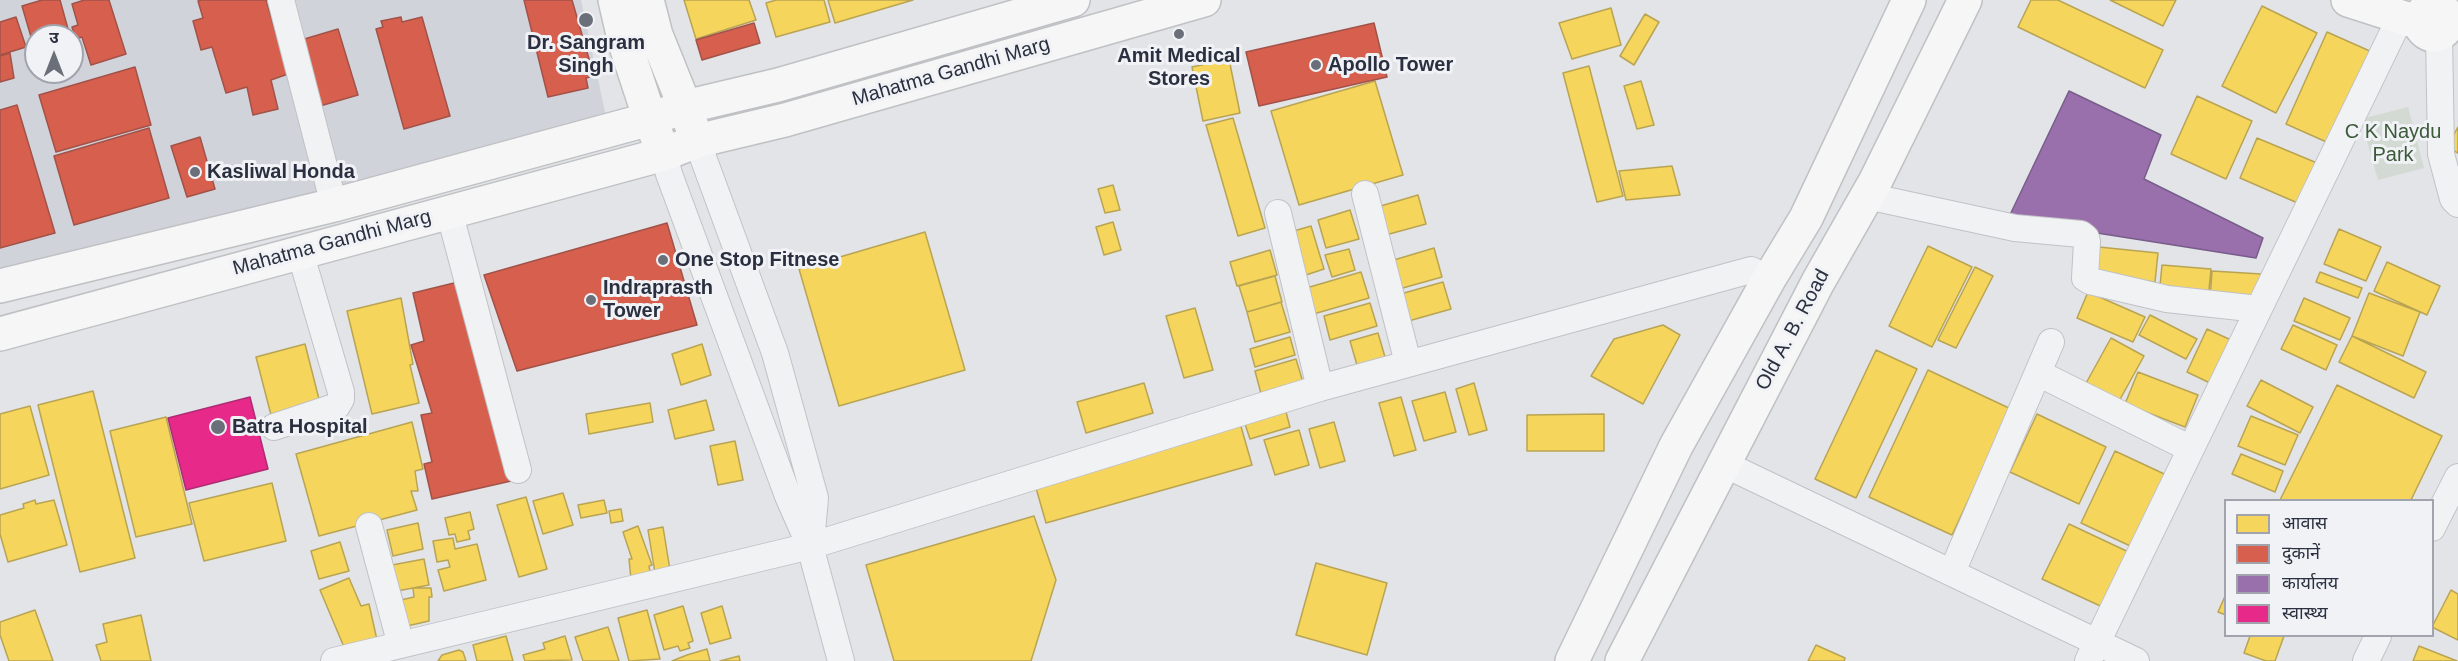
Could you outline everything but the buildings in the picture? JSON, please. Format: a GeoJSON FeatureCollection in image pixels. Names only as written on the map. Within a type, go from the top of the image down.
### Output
{"type":"FeatureCollection","features":[{"type":"Feature","properties":{"kind":"main road"},"geometry":{"type":"LineString","coordinates":[[615,0],[625,43],[664,154]]}},
{"type":"Feature","properties":{"kind":"main road"},"geometry":{"type":"LineString","coordinates":[[647,0],[656,35],[697,141]]}},
{"type":"Feature","properties":{"kind":"main road","name":"Mahatma Gandhi Marg"},"geometry":{"type":"LineString","coordinates":[[0,286],[334,206],[650,119],[685,107],[778,85],[1072,0]]}},
{"type":"Feature","properties":{"kind":"main road","name":"Mahatma Gandhi Marg"},"geometry":{"type":"LineString","coordinates":[[0,334],[664,154],[697,141],[784,120],[1204,0]]}},
{"type":"Feature","properties":{"kind":"main road"},"geometry":{"type":"LineString","coordinates":[[1572,661],[1676,446],[1769,279],[1806,218],[1909,0]]}},
{"type":"Feature","properties":{"kind":"main road","name":"Old A. B. Road"},"geometry":{"type":"LineString","coordinates":[[1622,661],[1818,282],[1867,196],[1965,0]]}},
{"type":"Feature","properties":{"kind":"main road"},"geometry":{"type":"LineString","coordinates":[[2348,0],[2431,15]]}},
{"type":"Feature","properties":{"kind":"street"},"geometry":{"type":"LineString","coordinates":[[281,0],[334,206]]}},
{"type":"Feature","properties":{"kind":"street"},"geometry":{"type":"LineString","coordinates":[[2431,15],[2441,154],[2453,199],[2458,204]]}},
{"type":"Feature","properties":{"kind":"street"},"geometry":{"type":"LineString","coordinates":[[2093,652],[2258,309],[2431,15]]}},
{"type":"Feature","properties":{"kind":"street"},"geometry":{"type":"LineString","coordinates":[[697,141],[775,353],[815,498],[810,546]]}},
{"type":"Feature","properties":{"kind":"street"},"geometry":{"type":"LineString","coordinates":[[664,154],[669,174],[788,496],[810,546],[841,661]]}},
{"type":"Feature","properties":{"kind":"street"},"geometry":{"type":"LineString","coordinates":[[1365,194],[1408,363]]}},
{"type":"Feature","properties":{"kind":"street"},"geometry":{"type":"LineString","coordinates":[[1867,196],[2014,228],[2081,234],[2087,242],[2085,278],[2090,281],[2167,299],[2258,309]]}},
{"type":"Feature","properties":{"kind":"street"},"geometry":{"type":"LineString","coordinates":[[449,211],[518,470]]}},
{"type":"Feature","properties":{"kind":"street"},"geometry":{"type":"LineString","coordinates":[[1278,213],[1320,388]]}},
{"type":"Feature","properties":{"kind":"street"},"geometry":{"type":"LineString","coordinates":[[274,427],[337,406],[341,399],[341,392],[300,252]]}},
{"type":"Feature","properties":{"kind":"street"},"geometry":{"type":"LineString","coordinates":[[334,661],[810,546],[1320,388],[1751,270],[1769,279]]}},
{"type":"Feature","properties":{"kind":"street"},"geometry":{"type":"LineString","coordinates":[[1952,572],[2051,342]]}},
{"type":"Feature","properties":{"kind":"street"},"geometry":{"type":"LineString","coordinates":[[2038,373],[2191,449]]}},
{"type":"Feature","properties":{"kind":"street"},"geometry":{"type":"LineString","coordinates":[[1724,464],[1952,572],[2093,652],[2136,661]]}},
{"type":"Feature","properties":{"kind":"street"},"geometry":{"type":"LineString","coordinates":[[2434,526],[2458,477]]}},
{"type":"Feature","properties":{"kind":"street"},"geometry":{"type":"LineString","coordinates":[[369,526],[401,645]]}},
{"type":"Feature","properties":{"kind":"street"},"geometry":{"type":"LineString","coordinates":[[2366,661],[2378,637]]}},
{"type":"Feature","properties":{"kind":"shaded area"},"geometry":{"type":"Polygon","coordinates":[[[0,0],[581,0],[607,121],[0,300],[0,0]]]}},
{"type":"Feature","properties":{"kind":"green space","name":"C K Naydu Park"},"geometry":{"type":"Polygon","coordinates":[[[2408,107],[2424,168],[2378,180],[2361,119],[2408,107]]]}},
{"type":"Feature","properties":{"kind":"place","name":"Dr. Sangram Singh"},"geometry":{"type":"Point","coordinates":[586,20]}},
{"type":"Feature","properties":{"kind":"place","name":"Amit Medical Stores"},"geometry":{"type":"Point","coordinates":[1179,34]}},
{"type":"Feature","properties":{"kind":"place","name":"Apollo Tower"},"geometry":{"type":"Point","coordinates":[1316,65]}},
{"type":"Feature","properties":{"kind":"place","name":"Kasliwal Honda"},"geometry":{"type":"Point","coordinates":[195,172]}},
{"type":"Feature","properties":{"kind":"place","name":"One Stop Fitnese"},"geometry":{"type":"Point","coordinates":[663,260]}},
{"type":"Feature","properties":{"kind":"place","name":"Indraprasth Tower"},"geometry":{"type":"Point","coordinates":[591,300]}},
{"type":"Feature","properties":{"kind":"place","name":"Batra Hospital"},"geometry":{"type":"Point","coordinates":[218,427]}}]}
